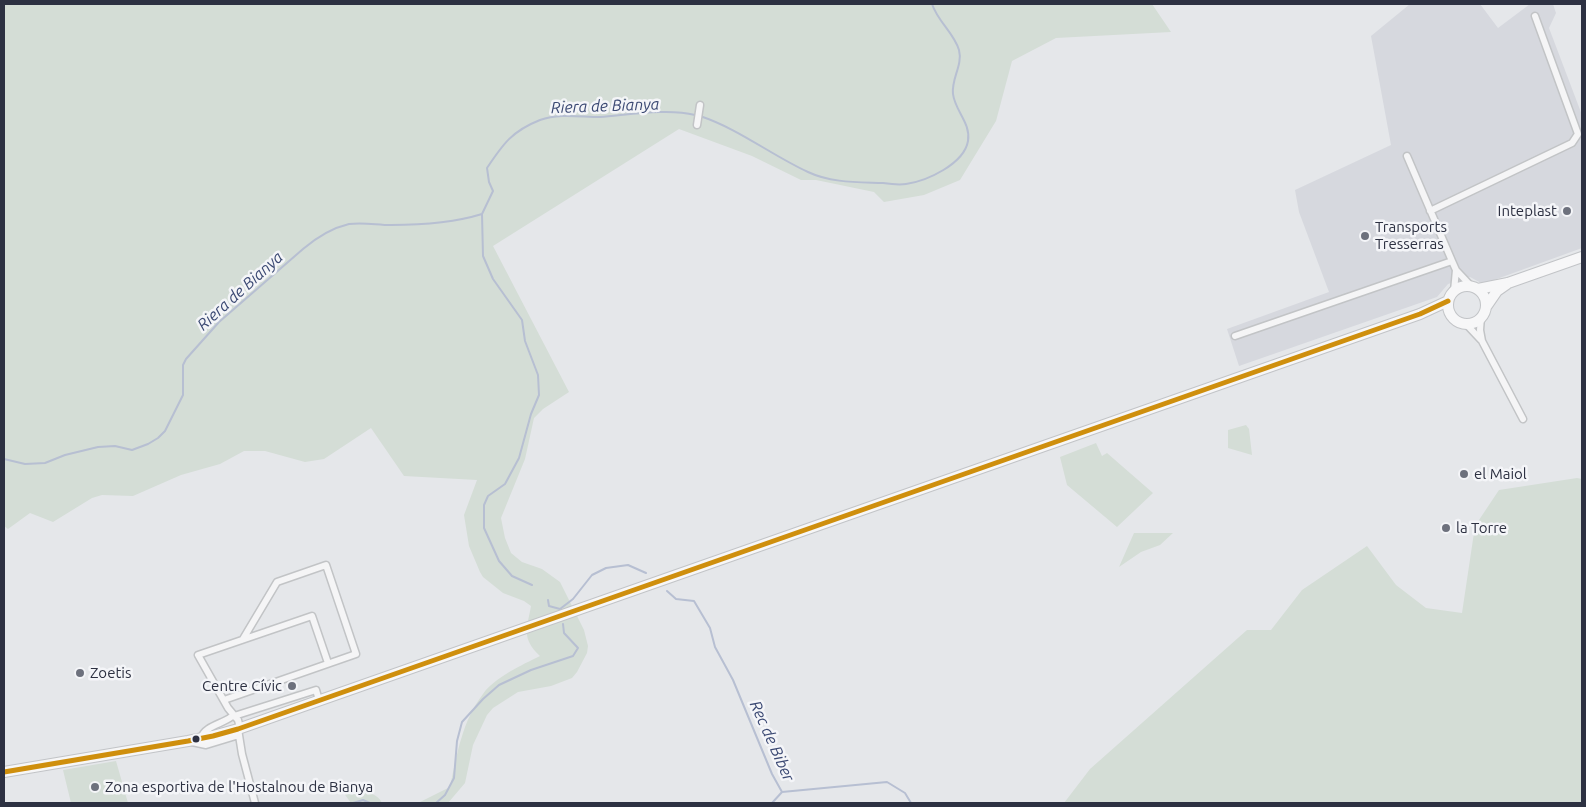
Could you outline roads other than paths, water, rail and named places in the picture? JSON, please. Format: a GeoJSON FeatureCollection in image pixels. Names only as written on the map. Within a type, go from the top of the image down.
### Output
{"type":"FeatureCollection","features":[{"type":"Feature","properties":{"kind":"main road"},"geometry":{"type":"LineString","coordinates":[[1451,315],[1448,301],[1454,291],[1462,286],[1475,288],[1508,283],[1582,257]]}},
{"type":"Feature","properties":{"kind":"main road"},"geometry":{"type":"LineString","coordinates":[[1420,314],[1440,312],[1451,315],[1458,321],[1466,324],[1476,322],[1497,292],[1508,283]]}},
{"type":"Feature","properties":{"kind":"main road"},"geometry":{"type":"LineString","coordinates":[[1475,288],[1485,298],[1486,306]]}},
{"type":"Feature","properties":{"kind":"main road"},"geometry":{"type":"LineString","coordinates":[[4,772],[237,731],[320,700],[1420,314],[1448,301]]}},
{"type":"Feature","properties":{"kind":"street"},"geometry":{"type":"LineString","coordinates":[[1430,211],[1572,143],[1578,134],[1535,16]]}},
{"type":"Feature","properties":{"kind":"street"},"geometry":{"type":"LineString","coordinates":[[697,125],[700,105]]}},
{"type":"Feature","properties":{"kind":"street"},"geometry":{"type":"LineString","coordinates":[[1407,156],[1456,270],[1475,288]]}},
{"type":"Feature","properties":{"kind":"street"},"geometry":{"type":"LineString","coordinates":[[1234,336],[1452,261]]}},
{"type":"Feature","properties":{"kind":"street"},"geometry":{"type":"LineString","coordinates":[[1454,291],[1456,270]]}},
{"type":"Feature","properties":{"kind":"street"},"geometry":{"type":"LineString","coordinates":[[1481,317],[1480,330],[1482,341]]}},
{"type":"Feature","properties":{"kind":"street"},"geometry":{"type":"LineString","coordinates":[[1466,324],[1482,341],[1523,419]]}},
{"type":"Feature","properties":{"kind":"street"},"geometry":{"type":"LineString","coordinates":[[224,700],[356,654],[326,565],[277,582],[243,639]]}},
{"type":"Feature","properties":{"kind":"street"},"geometry":{"type":"LineString","coordinates":[[255,803],[242,754],[235,716],[228,708],[198,655],[312,616],[328,664]]}},
{"type":"Feature","properties":{"kind":"street"},"geometry":{"type":"LineString","coordinates":[[201,738],[202,734],[207,730],[235,716],[316,690],[320,700]]}},
{"type":"Feature","properties":{"kind":"street"},"geometry":{"type":"LineString","coordinates":[[228,708],[227,721],[237,731]]}},
{"type":"Feature","properties":{"kind":"street"},"geometry":{"type":"LineString","coordinates":[[188,741],[206,745],[237,731]]}},
{"type":"Feature","properties":{"kind":"waterway","name":"Riera de Bianya"},"geometry":{"type":"LineString","coordinates":[[700,116],[742,135],[817,176],[845,181],[906,184],[934,175],[960,157],[968,141],[968,135],[953,94],[960,56],[959,50],[954,38],[932,4]]}},
{"type":"Feature","properties":{"kind":"waterway","name":"Riera de Bianya"},"geometry":{"type":"LineString","coordinates":[[4,459],[25,464],[45,463],[65,455],[98,447],[115,446],[132,450],[158,438],[165,431],[183,395],[183,365],[186,359],[219,322],[303,249],[324,234],[349,224],[426,224],[460,220],[482,214],[493,191],[489,182],[487,168],[509,139],[530,124],[562,116],[600,117],[660,112],[695,115]]}},
{"type":"Feature","properties":{"kind":"waterway"},"geometry":{"type":"LineString","coordinates":[[482,214],[483,256],[493,279],[522,320],[525,341],[538,375],[539,395],[531,414],[519,458],[505,484],[488,496],[484,505],[484,528],[499,561],[512,576],[532,585]]}},
{"type":"Feature","properties":{"kind":"waterway"},"geometry":{"type":"LineString","coordinates":[[548,600],[549,606],[560,609],[573,599],[592,575],[606,568],[628,565],[646,573]]}},
{"type":"Feature","properties":{"kind":"waterway","name":"Rec de Biber"},"geometry":{"type":"LineString","coordinates":[[667,591],[676,599],[694,601],[710,628],[715,647],[733,680],[772,774],[782,792],[887,782],[905,793],[911,803]]}},
{"type":"Feature","properties":{"kind":"waterway"},"geometry":{"type":"LineString","coordinates":[[436,803],[445,795],[454,778],[457,741],[462,722],[483,699],[499,685],[531,670],[573,656],[578,648],[564,633],[563,624]]}},
{"type":"Feature","properties":{"kind":"waterway"},"geometry":{"type":"LineString","coordinates":[[772,803],[782,792]]}},
{"type":"Feature","properties":{"kind":"waterway"},"geometry":{"type":"LineString","coordinates":[[353,803],[363,800],[370,803]]}},
{"type":"Feature","properties":{"kind":"place","name":"Inteplast"},"geometry":{"type":"Point","coordinates":[1567,211]}},
{"type":"Feature","properties":{"kind":"place","name":"Transports Tresserras"},"geometry":{"type":"Point","coordinates":[1365,236]}},
{"type":"Feature","properties":{"kind":"place","name":"el Maiol"},"geometry":{"type":"Point","coordinates":[1464,474]}},
{"type":"Feature","properties":{"kind":"place","name":"la Torre"},"geometry":{"type":"Point","coordinates":[1446,528]}},
{"type":"Feature","properties":{"kind":"place","name":"Zoetis"},"geometry":{"type":"Point","coordinates":[80,673]}},
{"type":"Feature","properties":{"kind":"place","name":"Centre Cívic"},"geometry":{"type":"Point","coordinates":[292,686]}},
{"type":"Feature","properties":{"kind":"place","name":"Zona esportiva de l'Hostalnou de Bianya"},"geometry":{"type":"Point","coordinates":[95,787]}}]}
